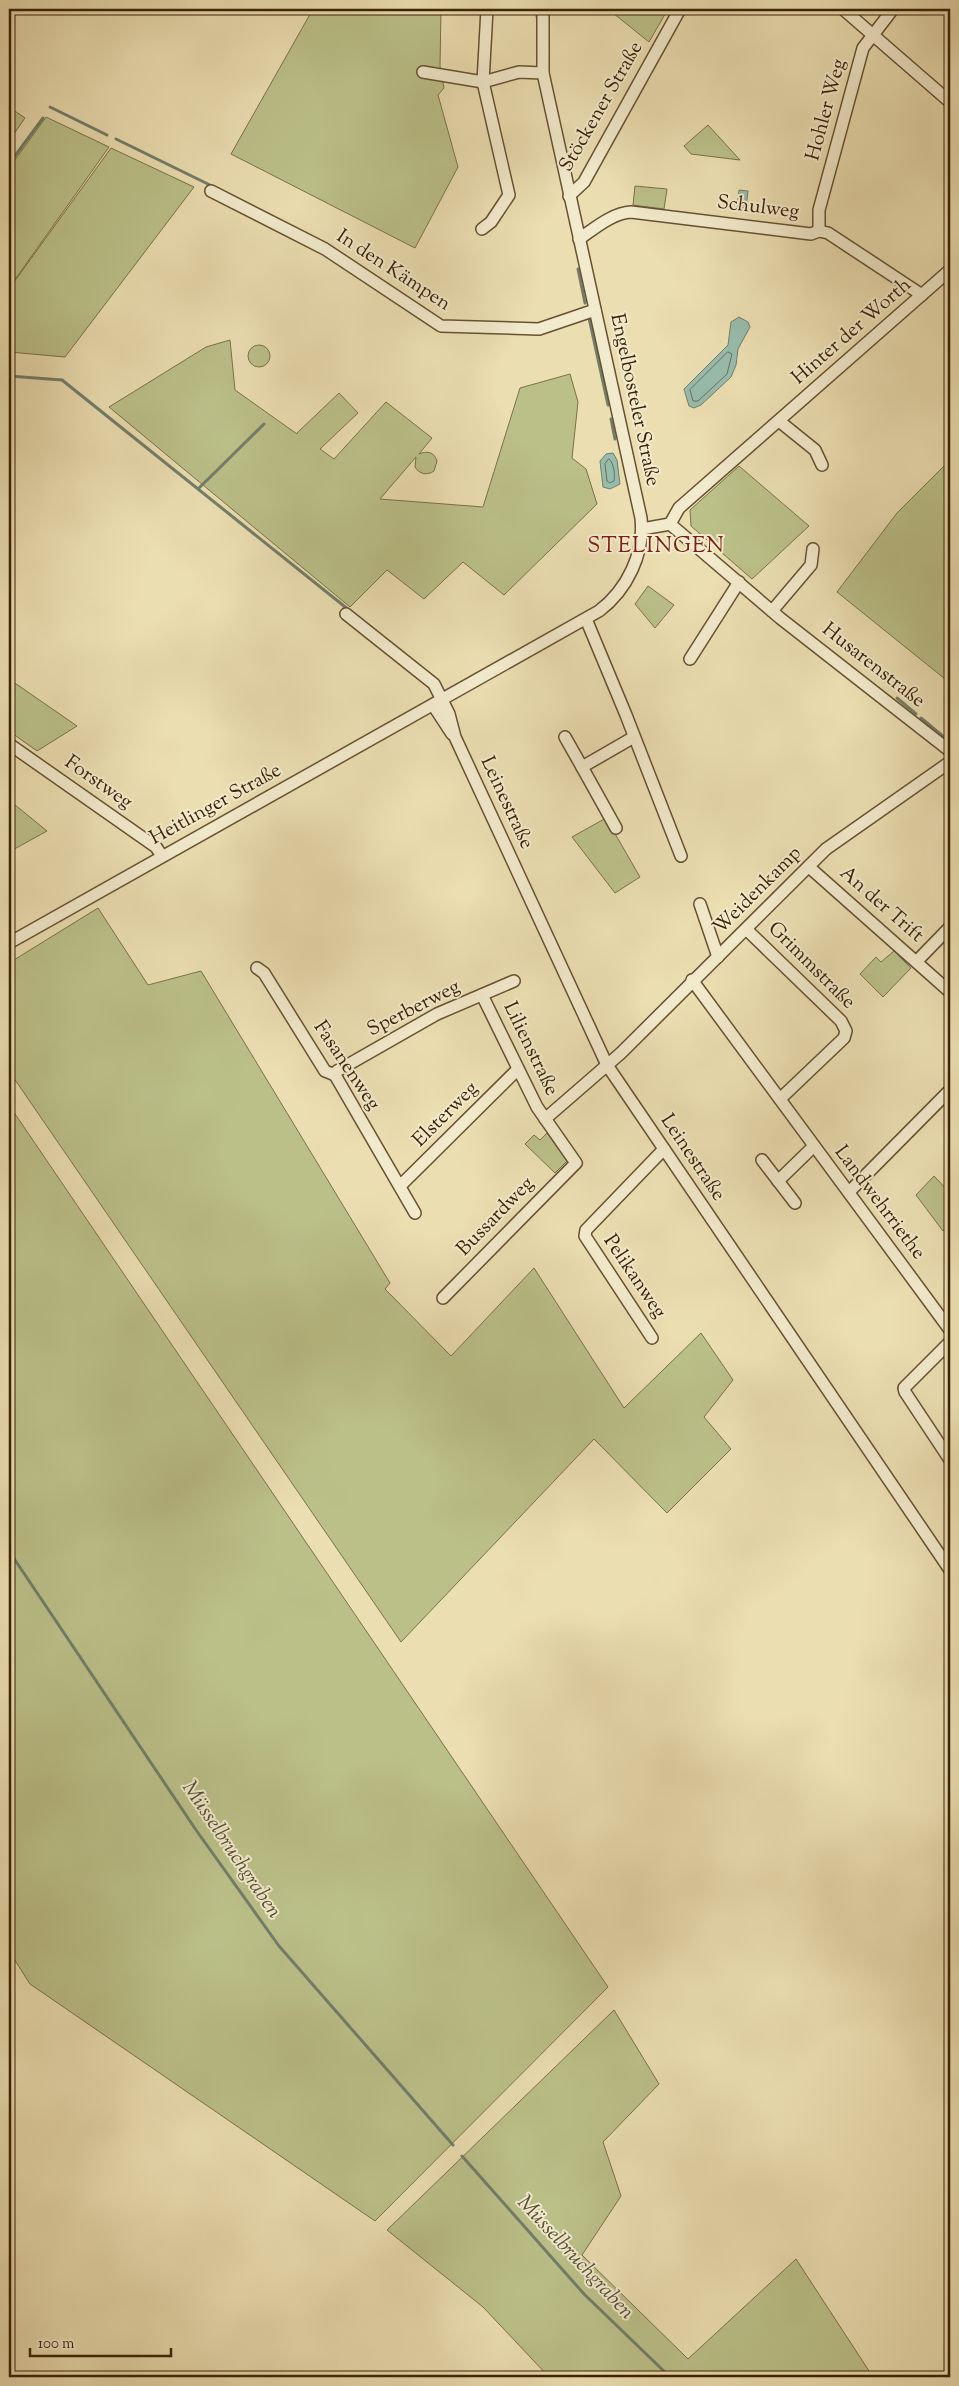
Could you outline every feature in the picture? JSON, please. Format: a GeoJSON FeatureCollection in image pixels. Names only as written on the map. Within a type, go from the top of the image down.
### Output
{"type":"FeatureCollection","features":[{"type":"Feature","properties":{"kind":"street"},"geometry":{"type":"LineString","coordinates":[[482,229],[491,222],[509,194],[483,82],[488,9]]}},
{"type":"Feature","properties":{"kind":"street","name":"Engelbosteler Straße"},"geometry":{"type":"LineString","coordinates":[[437,702],[586,619],[605,606],[626,579],[639,554],[642,529],[543,73],[543,9]]}},
{"type":"Feature","properties":{"kind":"street","name":"Stöckener Straße"},"geometry":{"type":"LineString","coordinates":[[569,196],[584,182],[680,9]]}},
{"type":"Feature","properties":{"kind":"street"},"geometry":{"type":"LineString","coordinates":[[843,9],[950,102]]}},
{"type":"Feature","properties":{"kind":"street","name":"Hohler Weg"},"geometry":{"type":"LineString","coordinates":[[818,231],[819,210],[863,48],[893,9]]}},
{"type":"Feature","properties":{"kind":"street"},"geometry":{"type":"LineString","coordinates":[[423,72],[483,82],[519,72],[543,73]]}},
{"type":"Feature","properties":{"kind":"street","name":"In den Kämpen"},"geometry":{"type":"LineString","coordinates":[[211,191],[324,249],[441,326],[512,330],[538,328],[595,310]]}},
{"type":"Feature","properties":{"kind":"street","name":"Schulweg"},"geometry":{"type":"LineString","coordinates":[[579,239],[624,212],[811,234],[818,231],[828,233],[922,295]]}},
{"type":"Feature","properties":{"kind":"street","name":"Hinter der Worth"},"geometry":{"type":"LineString","coordinates":[[670,524],[679,508],[950,270]]}},
{"type":"Feature","properties":{"kind":"street"},"geometry":{"type":"LineString","coordinates":[[779,421],[815,450],[822,465]]}},
{"type":"Feature","properties":{"kind":"street"},"geometry":{"type":"LineString","coordinates":[[642,529],[670,524]]}},
{"type":"Feature","properties":{"kind":"street","name":"Husarenstraße"},"geometry":{"type":"LineString","coordinates":[[670,524],[772,611],[950,751]]}},
{"type":"Feature","properties":{"kind":"street"},"geometry":{"type":"LineString","coordinates":[[772,611],[811,565],[813,549]]}},
{"type":"Feature","properties":{"kind":"street"},"geometry":{"type":"LineString","coordinates":[[690,659],[739,582]]}},
{"type":"Feature","properties":{"kind":"street","name":"Leinestraße"},"geometry":{"type":"LineString","coordinates":[[346,614],[434,684],[437,702],[449,714],[455,737],[607,1065],[950,1570]]}},
{"type":"Feature","properties":{"kind":"street"},"geometry":{"type":"LineString","coordinates":[[586,619],[681,856]]}},
{"type":"Feature","properties":{"kind":"street","name":"Heitlinger Straße"},"geometry":{"type":"LineString","coordinates":[[9,943],[437,702]]}},
{"type":"Feature","properties":{"kind":"street"},"geometry":{"type":"LineString","coordinates":[[582,767],[634,736]]}},
{"type":"Feature","properties":{"kind":"street"},"geometry":{"type":"LineString","coordinates":[[565,737],[616,828]]}},
{"type":"Feature","properties":{"kind":"street","name":"Forstweg"},"geometry":{"type":"LineString","coordinates":[[9,744],[156,847],[162,856]]}},
{"type":"Feature","properties":{"kind":"street","name":"Weidenkamp"},"geometry":{"type":"LineString","coordinates":[[607,1065],[692,980],[747,930],[826,849],[950,762]]}},
{"type":"Feature","properties":{"kind":"street","name":"An der Trift"},"geometry":{"type":"LineString","coordinates":[[809,867],[950,992]]}},
{"type":"Feature","properties":{"kind":"street"},"geometry":{"type":"LineString","coordinates":[[700,904],[718,957]]}},
{"type":"Feature","properties":{"kind":"street"},"geometry":{"type":"LineString","coordinates":[[917,961],[950,927]]}},
{"type":"Feature","properties":{"kind":"street","name":"Grimmstraße"},"geometry":{"type":"LineString","coordinates":[[747,930],[841,1021],[846,1031],[844,1038],[780,1099]]}},
{"type":"Feature","properties":{"kind":"street","name":"Fasanenweg"},"geometry":{"type":"LineString","coordinates":[[257,968],[264,973],[325,1071],[335,1074],[415,1213]]}},
{"type":"Feature","properties":{"kind":"street","name":"Landwehrriethe"},"geometry":{"type":"LineString","coordinates":[[692,980],[950,1330]]}},
{"type":"Feature","properties":{"kind":"street","name":"Sperberweg"},"geometry":{"type":"LineString","coordinates":[[335,1074],[337,1071],[437,1014],[514,981]]}},
{"type":"Feature","properties":{"kind":"street","name":"Lilienstraße"},"geometry":{"type":"LineString","coordinates":[[482,995],[518,1070],[546,1119],[576,1163]]}},
{"type":"Feature","properties":{"kind":"street","name":"Lilienstraße"},"geometry":{"type":"LineString","coordinates":[[546,1119],[607,1065]]}},
{"type":"Feature","properties":{"kind":"street","name":"Elsterweg"},"geometry":{"type":"LineString","coordinates":[[400,1186],[518,1070]]}},
{"type":"Feature","properties":{"kind":"street"},"geometry":{"type":"LineString","coordinates":[[849,1192],[950,1090]]}},
{"type":"Feature","properties":{"kind":"street","name":"Landwehrriethe"},"geometry":{"type":"LineString","coordinates":[[778,1181],[814,1146]]}},
{"type":"Feature","properties":{"kind":"street","name":"Pelikanweg"},"geometry":{"type":"LineString","coordinates":[[652,1338],[585,1236],[586,1230],[664,1150]]}},
{"type":"Feature","properties":{"kind":"street"},"geometry":{"type":"LineString","coordinates":[[762,1160],[795,1203]]}},
{"type":"Feature","properties":{"kind":"street","name":"Bussardweg"},"geometry":{"type":"LineString","coordinates":[[443,1298],[576,1163]]}},
{"type":"Feature","properties":{"kind":"street"},"geometry":{"type":"LineString","coordinates":[[950,1342],[904,1388],[950,1460]]}},
{"type":"Feature","properties":{"kind":"green space"},"geometry":{"type":"Polygon","coordinates":[[[313,9],[441,9],[440,66],[444,88],[438,95],[458,167],[415,248],[231,154],[313,9]]]}},
{"type":"Feature","properties":{"kind":"green space"},"geometry":{"type":"Polygon","coordinates":[[[608,9],[668,9],[649,42],[608,9]]]}},
{"type":"Feature","properties":{"kind":"green space"},"geometry":{"type":"Polygon","coordinates":[[[9,107],[25,118],[9,141],[9,107]]]}},
{"type":"Feature","properties":{"kind":"green space"},"geometry":{"type":"Polygon","coordinates":[[[46,117],[109,147],[9,288],[9,168],[46,117]]]}},
{"type":"Feature","properties":{"kind":"green space"},"geometry":{"type":"Polygon","coordinates":[[[708,125],[740,160],[691,154],[684,146],[708,125]]]}},
{"type":"Feature","properties":{"kind":"green space"},"geometry":{"type":"Polygon","coordinates":[[[111,148],[194,187],[65,357],[9,352],[9,289],[111,148]]]}},
{"type":"Feature","properties":{"kind":"green space"},"geometry":{"type":"Polygon","coordinates":[[[635,186],[667,189],[664,209],[633,205],[635,186]]]}},
{"type":"Feature","properties":{"kind":"green space"},"geometry":{"type":"Polygon","coordinates":[[[230,340],[235,390],[297,434],[339,393],[358,413],[320,449],[334,459],[386,402],[432,438],[419,454],[427,452],[434,455],[437,461],[434,471],[423,474],[419,471],[415,467],[416,457],[380,499],[483,507],[520,388],[570,374],[578,402],[572,458],[586,469],[597,504],[504,595],[463,562],[424,599],[387,570],[350,607],[109,407],[206,347],[230,340]]]}},
{"type":"Feature","properties":{"kind":"green space"},"geometry":{"type":"Polygon","coordinates":[[[259,345],[267,348],[270,356],[267,364],[259,367],[251,364],[248,356],[251,348],[259,345]]]}},
{"type":"Feature","properties":{"kind":"green space"},"geometry":{"type":"Polygon","coordinates":[[[947,463],[950,466],[950,683],[837,592],[897,513],[947,463]]]}},
{"type":"Feature","properties":{"kind":"green space"},"geometry":{"type":"Polygon","coordinates":[[[739,466],[809,526],[752,579],[691,526],[690,510],[739,466]]]}},
{"type":"Feature","properties":{"kind":"green space"},"geometry":{"type":"Polygon","coordinates":[[[648,586],[674,605],[655,628],[635,604],[648,586]]]}},
{"type":"Feature","properties":{"kind":"green space"},"geometry":{"type":"Polygon","coordinates":[[[9,679],[77,726],[37,751],[9,731],[9,679]]]}},
{"type":"Feature","properties":{"kind":"green space"},"geometry":{"type":"Polygon","coordinates":[[[9,800],[47,831],[9,852],[9,800]]]}},
{"type":"Feature","properties":{"kind":"green space"},"geometry":{"type":"Polygon","coordinates":[[[606,818],[640,877],[615,893],[572,837],[606,818]]]}},
{"type":"Feature","properties":{"kind":"green space"},"geometry":{"type":"Polygon","coordinates":[[[98,908],[148,985],[201,971],[390,1283],[385,1289],[451,1356],[534,1268],[624,1408],[701,1333],[733,1380],[704,1417],[731,1449],[667,1513],[594,1439],[401,1642],[9,1071],[9,963],[98,908]]]}},
{"type":"Feature","properties":{"kind":"green space"},"geometry":{"type":"Polygon","coordinates":[[[894,951],[911,968],[883,997],[860,974],[876,957],[881,962],[894,951]]]}},
{"type":"Feature","properties":{"kind":"green space"},"geometry":{"type":"Polygon","coordinates":[[[9,1105],[608,1987],[375,2221],[30,1984],[9,1951],[9,1105]]]}},
{"type":"Feature","properties":{"kind":"green space"},"geometry":{"type":"Polygon","coordinates":[[[547,1133],[567,1161],[555,1173],[525,1144],[534,1135],[540,1140],[547,1133]]]}},
{"type":"Feature","properties":{"kind":"green space"},"geometry":{"type":"Polygon","coordinates":[[[934,1176],[950,1193],[950,1223],[943,1231],[916,1195],[934,1176]]]}},
{"type":"Feature","properties":{"kind":"green space"},"geometry":{"type":"Polygon","coordinates":[[[614,2010],[659,2084],[603,2142],[621,2196],[582,2255],[688,2359],[796,2259],[873,2377],[549,2377],[483,2307],[387,2230],[614,2010]]]}},
{"type":"Feature","properties":{"kind":"water"},"geometry":{"type":"Polygon","coordinates":[[[739,190],[748,191],[746,208],[737,207],[739,190]]]}},
{"type":"Feature","properties":{"kind":"water"},"geometry":{"type":"Polygon","coordinates":[[[739,317],[748,322],[750,327],[738,349],[736,365],[731,377],[701,405],[694,408],[689,406],[684,389],[728,345],[731,322],[739,317]]]}},
{"type":"Feature","properties":{"kind":"water"},"geometry":{"type":"Polygon","coordinates":[[[613,453],[617,460],[620,484],[610,489],[603,487],[600,461],[606,454],[613,453]]]}},
{"type":"Feature","properties":{"kind":"waterway"},"geometry":{"type":"LineString","coordinates":[[537,17],[538,9]]}},
{"type":"Feature","properties":{"kind":"waterway"},"geometry":{"type":"LineString","coordinates":[[50,107],[107,135]]}},
{"type":"Feature","properties":{"kind":"waterway"},"geometry":{"type":"LineString","coordinates":[[9,164],[43,118]]}},
{"type":"Feature","properties":{"kind":"waterway"},"geometry":{"type":"LineString","coordinates":[[116,139],[212,186]]}},
{"type":"Feature","properties":{"kind":"waterway"},"geometry":{"type":"LineString","coordinates":[[578,269],[585,303]]}},
{"type":"Feature","properties":{"kind":"waterway"},"geometry":{"type":"LineString","coordinates":[[589,318],[608,405]]}},
{"type":"Feature","properties":{"kind":"waterway"},"geometry":{"type":"LineString","coordinates":[[9,376],[62,380],[349,610]]}},
{"type":"Feature","properties":{"kind":"waterway"},"geometry":{"type":"LineString","coordinates":[[611,419],[615,439]]}},
{"type":"Feature","properties":{"kind":"waterway"},"geometry":{"type":"LineString","coordinates":[[199,488],[264,424]]}},
{"type":"Feature","properties":{"kind":"waterway"},"geometry":{"type":"LineString","coordinates":[[897,698],[916,714]]}},
{"type":"Feature","properties":{"kind":"waterway"},"geometry":{"type":"LineString","coordinates":[[921,718],[950,742]]}},
{"type":"Feature","properties":{"kind":"waterway","name":"Müsselbruchgraben"},"geometry":{"type":"LineString","coordinates":[[9,1551],[196,1830],[279,1946],[453,2145]]}},
{"type":"Feature","properties":{"kind":"waterway","name":"Müsselbruchgraben"},"geometry":{"type":"LineString","coordinates":[[462,2156],[584,2294],[670,2377]]}},
{"type":"Feature","properties":{"kind":"district","name":"STELINGEN"},"geometry":{"type":"Point","coordinates":[656,547]}}]}
